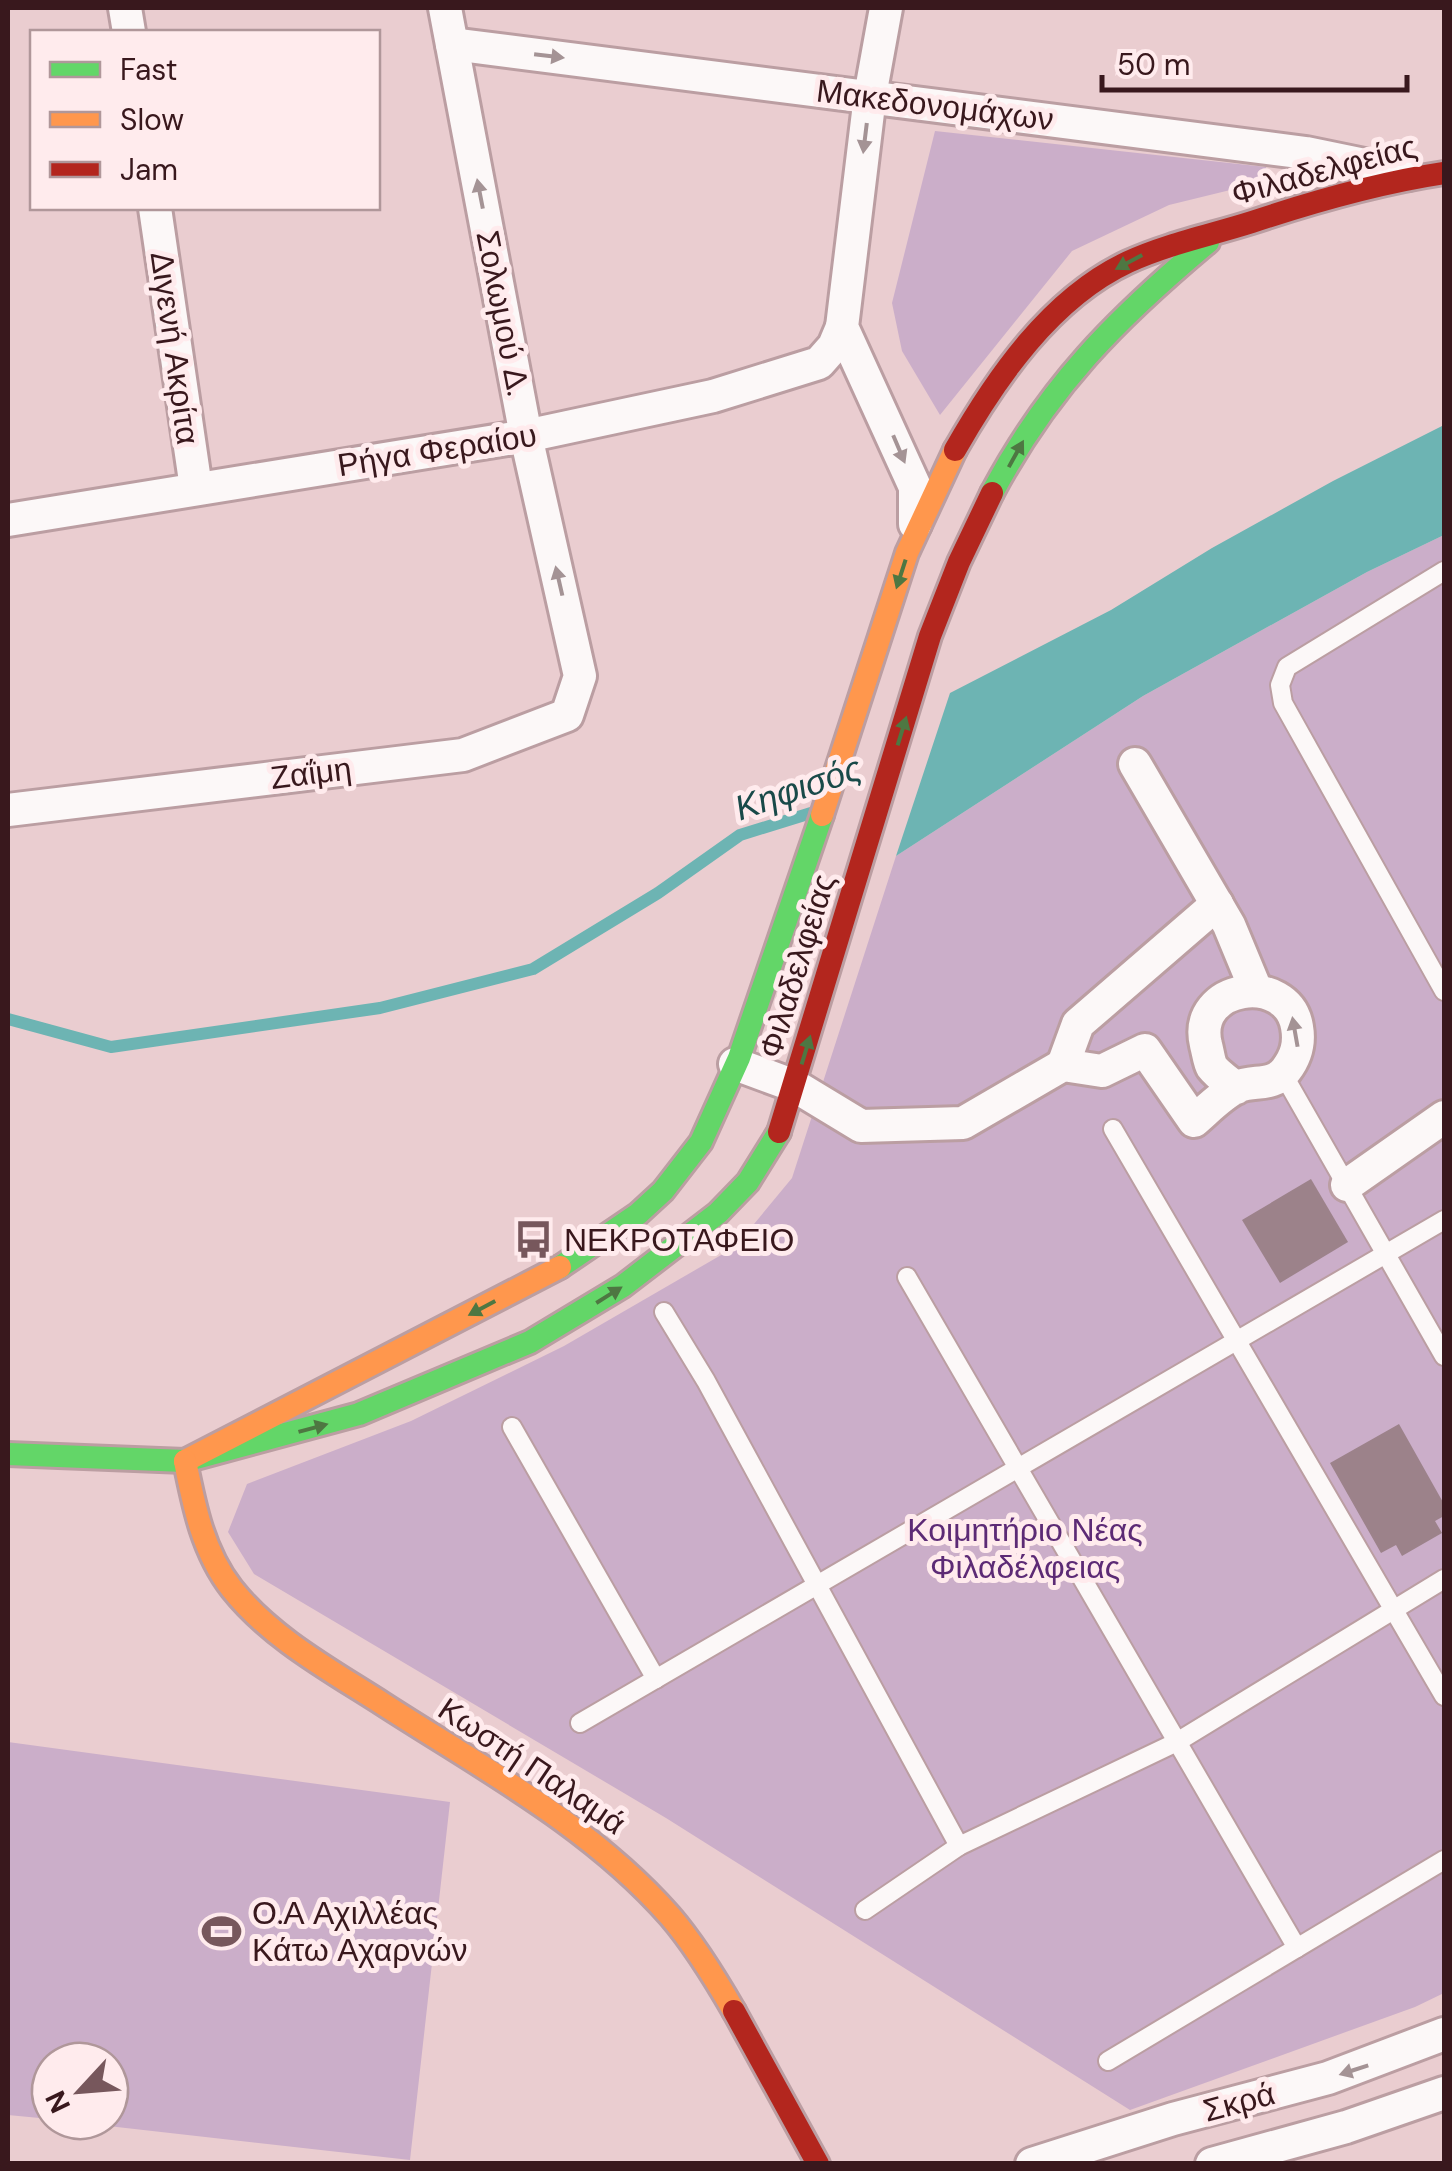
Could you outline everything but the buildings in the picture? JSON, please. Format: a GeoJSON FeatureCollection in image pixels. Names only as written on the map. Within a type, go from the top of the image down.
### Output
{"type":"FeatureCollection","features":[{"type":"Feature","properties":{"kind":"main road","name":"Φιλαδελφείας"},"geometry":{"type":"LineString","coordinates":[[185,1461],[548,1273],[629,1221],[688,1162],[714,1116],[801,880],[914,533],[956,450],[995,386],[1068,302],[1104,275],[1146,253],[1431,174]]}},
{"type":"Feature","properties":{"kind":"main road","name":"Φιλαδελφείας"},"geometry":{"type":"LineString","coordinates":[[8,1454],[185,1461],[359,1414],[530,1342],[623,1286],[718,1214],[748,1182],[778,1134],[930,636],[969,538],[1052,396],[1118,320],[1221,231]]}},
{"type":"Feature","properties":{"kind":"main road","name":"Κωστή Παλαμά"},"geometry":{"type":"LineString","coordinates":[[185,1461],[206,1550],[221,1576],[261,1620],[302,1652],[577,1830],[610,1857],[682,1931],[818,2164]]}},
{"type":"Feature","properties":{"kind":"street","name":"Σολωμού Δ."},"geometry":{"type":"LineString","coordinates":[[445,8],[526,436],[580,676]]}},
{"type":"Feature","properties":{"kind":"street"},"geometry":{"type":"LineString","coordinates":[[886,8],[870,96],[842,327],[916,487],[914,533]]}},
{"type":"Feature","properties":{"kind":"street","name":"Μακεδονομάχων"},"geometry":{"type":"LineString","coordinates":[[452,44],[1306,153],[1431,174]]}},
{"type":"Feature","properties":{"kind":"street","name":"Διγενή Ακρίτα"},"geometry":{"type":"LineString","coordinates":[[155,210],[196,488]]}},
{"type":"Feature","properties":{"kind":"street","name":"Ρήγα Φεραίου"},"geometry":{"type":"LineString","coordinates":[[8,520],[526,436],[713,396],[819,363],[834,346],[842,327]]}},
{"type":"Feature","properties":{"kind":"street","name":"Ζαΐμη"},"geometry":{"type":"LineString","coordinates":[[8,810],[464,754],[567,715],[580,676]]}},
{"type":"Feature","properties":{"kind":"street"},"geometry":{"type":"LineString","coordinates":[[1135,764],[1218,904],[1256,990]]}},
{"type":"Feature","properties":{"kind":"street"},"geometry":{"type":"LineString","coordinates":[[734,1064],[795,1086],[861,1126],[963,1123],[1063,1064],[1078,1024],[1218,904]]}},
{"type":"Feature","properties":{"kind":"street"},"geometry":{"type":"LineString","coordinates":[[1063,1064],[1102,1070],[1145,1050],[1194,1121],[1236,1088],[1263,1085],[1284,1074],[1298,1051],[1297,1023],[1282,1000],[1256,990],[1232,993],[1212,1008],[1202,1031],[1212,1066],[1236,1088]]}},
{"type":"Feature","properties":{"kind":"street"},"geometry":{"type":"LineString","coordinates":[[1347,1184],[1444,1117]]}},
{"type":"Feature","properties":{"kind":"street","name":"Σκρά"},"geometry":{"type":"LineString","coordinates":[[1032,2164],[1328,2078],[1444,2034]]}},
{"type":"Feature","properties":{"kind":"street","name":"Σκρά"},"geometry":{"type":"LineString","coordinates":[[1212,2164],[1346,2127],[1444,2093]]}},
{"type":"Feature","properties":{"kind":"lane"},"geometry":{"type":"LineString","coordinates":[[1444,571],[1287,667],[1280,686],[1283,703],[1444,991]]}},
{"type":"Feature","properties":{"kind":"lane"},"geometry":{"type":"LineString","coordinates":[[1284,1074],[1444,1356]]}},
{"type":"Feature","properties":{"kind":"lane"},"geometry":{"type":"LineString","coordinates":[[1113,1129],[1444,1696]]}},
{"type":"Feature","properties":{"kind":"lane"},"geometry":{"type":"LineString","coordinates":[[580,1723],[1444,1220]]}},
{"type":"Feature","properties":{"kind":"lane"},"geometry":{"type":"LineString","coordinates":[[907,1276],[1297,1948]]}},
{"type":"Feature","properties":{"kind":"lane"},"geometry":{"type":"LineString","coordinates":[[664,1312],[706,1381],[959,1846]]}},
{"type":"Feature","properties":{"kind":"lane"},"geometry":{"type":"LineString","coordinates":[[512,1427],[656,1679]]}},
{"type":"Feature","properties":{"kind":"lane"},"geometry":{"type":"LineString","coordinates":[[864,1910],[959,1846],[1178,1742],[1444,1579]]}},
{"type":"Feature","properties":{"kind":"lane"},"geometry":{"type":"LineString","coordinates":[[1108,2061],[1444,1860]]}},
{"type":"Feature","properties":{"kind":"green space"},"geometry":{"type":"Polygon","coordinates":[[[935,131],[1266,167],[1267,181],[1169,205],[1072,251],[940,415],[902,351],[892,303],[935,131]]]}},
{"type":"Feature","properties":{"kind":"green space","name":"Κοιμητήριο Νέας Φιλαδέλφειας"},"geometry":{"type":"Polygon","coordinates":[[[1444,535],[1444,1993],[1130,2110],[666,1818],[254,1574],[228,1532],[247,1484],[411,1421],[564,1346],[735,1247],[792,1178],[896,856],[1143,696],[1367,572],[1444,535]]]}},
{"type":"Feature","properties":{"kind":"green space","name":"Ο.Α Αχιλλέας Κάτω Αχαρνών"},"geometry":{"type":"Polygon","coordinates":[[[8,1742],[450,1802],[410,2160],[130,2128],[130,2041],[30,2041],[30,2117],[8,2115],[8,1742]]]}},
{"type":"Feature","properties":{"kind":"water"},"geometry":{"type":"Polygon","coordinates":[[[1444,425],[1444,535],[1367,572],[1143,696],[896,856],[950,693],[1111,610],[1212,548],[1444,425]]]}},
{"type":"Feature","properties":{"kind":"waterway","name":"Κηφισός"},"geometry":{"type":"LineString","coordinates":[[8,1019],[111,1047],[380,1008],[533,969],[658,893],[740,835],[811,813]]}},
{"type":"Feature","properties":{"kind":"traffic: fast"},"geometry":{"type":"LineString","coordinates":[[992,493],[1037,419],[1087,356],[1143,299],[1208,242]]}},
{"type":"Feature","properties":{"kind":"traffic: fast"},"geometry":{"type":"LineString","coordinates":[[560,1267],[638,1214],[663,1191],[701,1142],[739,1058],[822,815]]}},
{"type":"Feature","properties":{"kind":"traffic: fast"},"geometry":{"type":"LineString","coordinates":[[8,1454],[185,1461],[359,1414],[530,1342],[623,1286],[718,1213],[748,1182],[779,1132]]}},
{"type":"Feature","properties":{"kind":"traffic: slow"},"geometry":{"type":"LineString","coordinates":[[822,815],[907,553],[955,450]]}},
{"type":"Feature","properties":{"kind":"traffic: slow"},"geometry":{"type":"LineString","coordinates":[[185,1461],[560,1267]]}},
{"type":"Feature","properties":{"kind":"traffic: slow"},"geometry":{"type":"LineString","coordinates":[[185,1461],[207,1544],[222,1575],[248,1607],[302,1652],[534,1800],[606,1854],[679,1927],[734,2011]]}},
{"type":"Feature","properties":{"kind":"traffic: jam"},"geometry":{"type":"LineString","coordinates":[[955,450],[988,395],[1028,342],[1074,296],[1100,277],[1174,245],[1347,193],[1444,173]]}},
{"type":"Feature","properties":{"kind":"traffic: jam"},"geometry":{"type":"LineString","coordinates":[[779,1132],[930,636],[992,493]]}},
{"type":"Feature","properties":{"kind":"traffic: jam"},"geometry":{"type":"LineString","coordinates":[[734,2011],[818,2164]]}},
{"type":"Feature","properties":{"kind":"place","name":"ΝΕΚΡΟΤΑΦΕΙΟ"},"geometry":{"type":"Point","coordinates":[534,1240]}},
{"type":"Feature","properties":{"kind":"place","name":"Ο.Α Αχιλλέας Κάτω Αχαρνών"},"geometry":{"type":"Point","coordinates":[222,1931]}}]}
